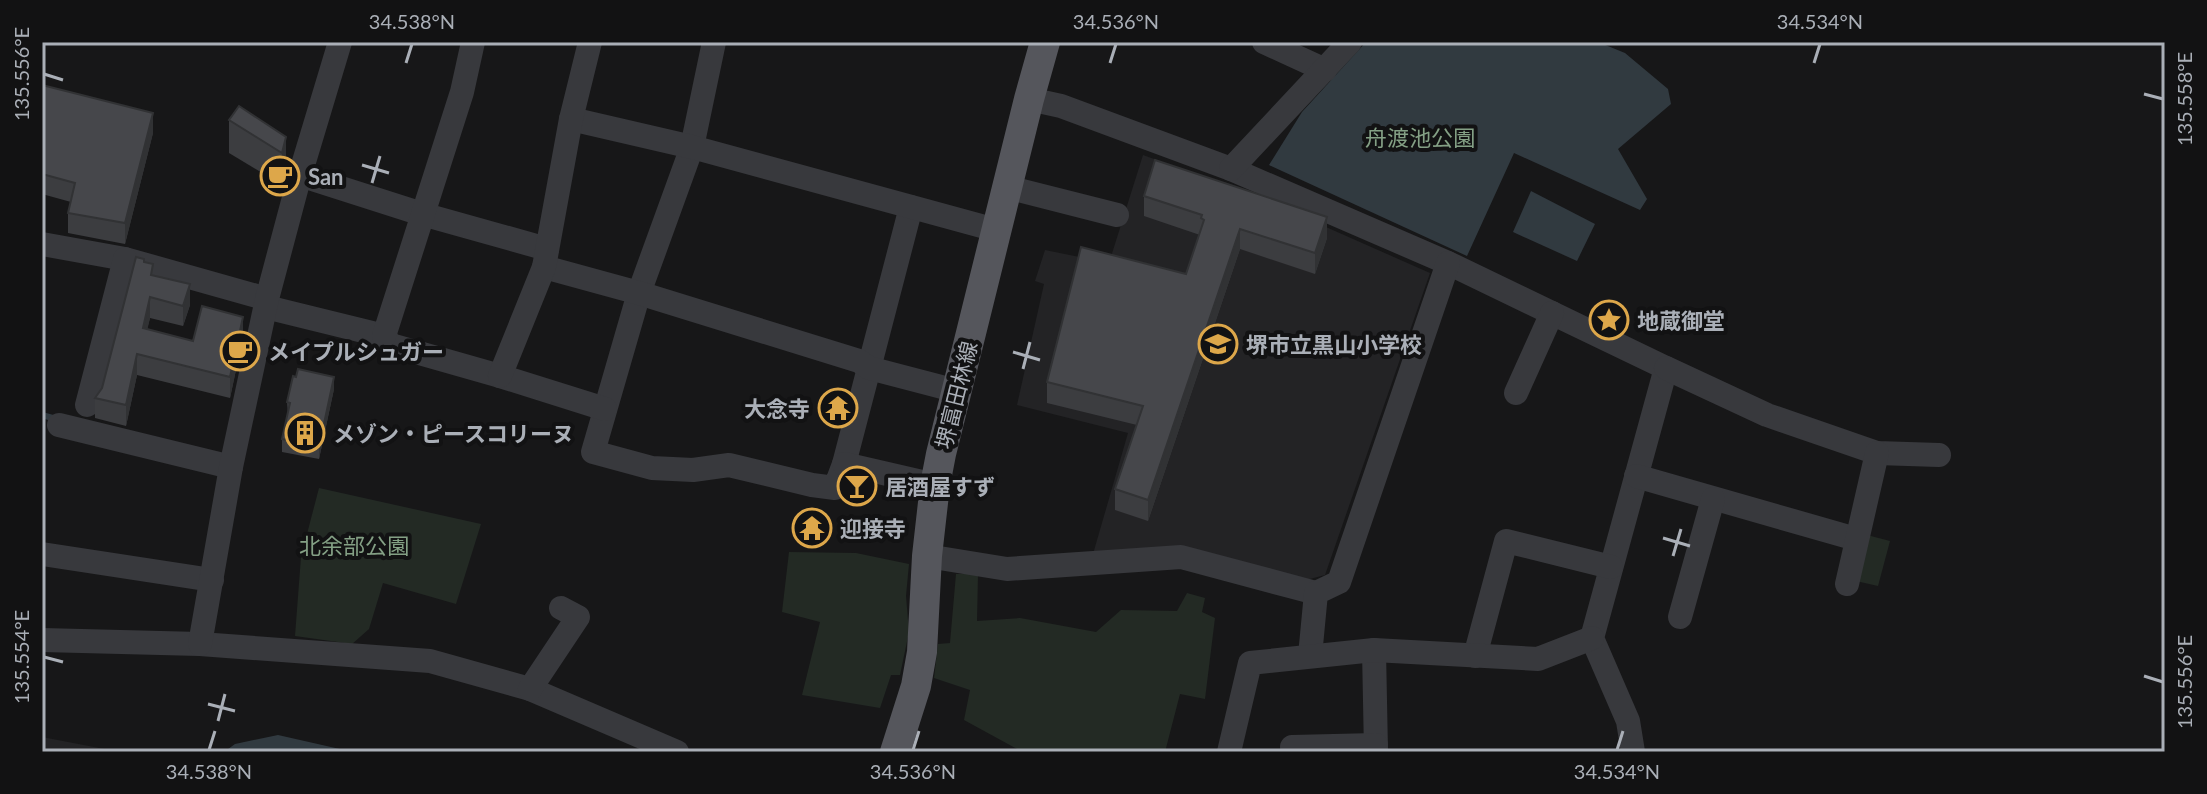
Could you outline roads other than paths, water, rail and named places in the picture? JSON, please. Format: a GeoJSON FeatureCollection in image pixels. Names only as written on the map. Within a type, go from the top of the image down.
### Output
{"type":"FeatureCollection","features":[{"type":"Feature","properties":{"kind":"main road","name":"堺富田林線"},"geometry":{"type":"LineString","coordinates":[[895,752],[922,652],[927,556],[935,485],[1045,42]]}},
{"type":"Feature","properties":{"kind":"street"},"geometry":{"type":"LineString","coordinates":[[200,644],[231,467],[266,303],[340,42]]}},
{"type":"Feature","properties":{"kind":"street"},"geometry":{"type":"LineString","coordinates":[[384,336],[462,92],[473,42]]}},
{"type":"Feature","properties":{"kind":"street"},"geometry":{"type":"LineString","coordinates":[[500,376],[546,258],[571,119],[590,42]]}},
{"type":"Feature","properties":{"kind":"street"},"geometry":{"type":"LineString","coordinates":[[714,42],[692,147],[639,293],[593,452],[652,468],[693,470],[729,465],[835,488],[844,464],[911,207]]}},
{"type":"Feature","properties":{"kind":"street"},"geometry":{"type":"LineString","coordinates":[[1264,42],[1325,70]]}},
{"type":"Feature","properties":{"kind":"street"},"geometry":{"type":"LineString","coordinates":[[1231,169],[1350,42]]}},
{"type":"Feature","properties":{"kind":"street"},"geometry":{"type":"LineString","coordinates":[[1029,99],[1061,106],[1231,169],[1448,263],[1767,415],[1877,453],[1939,455]]}},
{"type":"Feature","properties":{"kind":"street"},"geometry":{"type":"LineString","coordinates":[[571,119],[692,147],[996,230]]}},
{"type":"Feature","properties":{"kind":"street"},"geometry":{"type":"LineString","coordinates":[[300,175],[422,214],[639,293],[859,361],[869,368],[957,391]]}},
{"type":"Feature","properties":{"kind":"street"},"geometry":{"type":"LineString","coordinates":[[1007,187],[1082,198],[1117,215]]}},
{"type":"Feature","properties":{"kind":"street"},"geometry":{"type":"LineString","coordinates":[[42,244],[125,259],[384,336],[391,345],[605,409]]}},
{"type":"Feature","properties":{"kind":"street"},"geometry":{"type":"LineString","coordinates":[[87,405],[125,259]]}},
{"type":"Feature","properties":{"kind":"street"},"geometry":{"type":"LineString","coordinates":[[927,556],[1007,569],[1181,557],[1316,593],[1339,582],[1448,263]]}},
{"type":"Feature","properties":{"kind":"street"},"geometry":{"type":"LineString","coordinates":[[1516,393],[1552,313]]}},
{"type":"Feature","properties":{"kind":"street"},"geometry":{"type":"LineString","coordinates":[[1633,752],[1628,721],[1592,638],[1666,368]]}},
{"type":"Feature","properties":{"kind":"street"},"geometry":{"type":"LineString","coordinates":[[59,425],[231,467]]}},
{"type":"Feature","properties":{"kind":"street"},"geometry":{"type":"LineString","coordinates":[[1847,584],[1877,453]]}},
{"type":"Feature","properties":{"kind":"street"},"geometry":{"type":"LineString","coordinates":[[844,464],[935,485]]}},
{"type":"Feature","properties":{"kind":"street"},"geometry":{"type":"LineString","coordinates":[[1636,476],[1856,539]]}},
{"type":"Feature","properties":{"kind":"street"},"geometry":{"type":"LineString","coordinates":[[1680,617],[1713,499]]}},
{"type":"Feature","properties":{"kind":"street"},"geometry":{"type":"LineString","coordinates":[[1475,656],[1506,541],[1611,567]]}},
{"type":"Feature","properties":{"kind":"street"},"geometry":{"type":"LineString","coordinates":[[42,554],[212,580]]}},
{"type":"Feature","properties":{"kind":"street"},"geometry":{"type":"LineString","coordinates":[[1310,656],[1316,593]]}},
{"type":"Feature","properties":{"kind":"street"},"geometry":{"type":"LineString","coordinates":[[530,689],[578,617],[561,608]]}},
{"type":"Feature","properties":{"kind":"street"},"geometry":{"type":"LineString","coordinates":[[1229,752],[1250,663],[1374,650],[1538,659],[1592,638]]}},
{"type":"Feature","properties":{"kind":"street"},"geometry":{"type":"LineString","coordinates":[[42,640],[200,644],[430,661],[530,689],[644,746],[677,752]]}},
{"type":"Feature","properties":{"kind":"street"},"geometry":{"type":"LineString","coordinates":[[1292,747],[1376,749],[1374,650]]}},
{"type":"Feature","properties":{"kind":"waterway"},"geometry":{"type":"LineString","coordinates":[[42,415],[56,419]]}},
{"type":"Feature","properties":{"kind":"place","name":"San"},"geometry":{"type":"Point","coordinates":[280,176]}},
{"type":"Feature","properties":{"kind":"place","name":"地蔵御堂"},"geometry":{"type":"Point","coordinates":[1609,320]}},
{"type":"Feature","properties":{"kind":"place","name":"堺市立黒山小学校"},"geometry":{"type":"Point","coordinates":[1218,344]}},
{"type":"Feature","properties":{"kind":"place","name":"メイプルシュガー"},"geometry":{"type":"Point","coordinates":[240,351]}},
{"type":"Feature","properties":{"kind":"place","name":"大念寺"},"geometry":{"type":"Point","coordinates":[838,408]}},
{"type":"Feature","properties":{"kind":"place","name":"メゾン・ピースコリーヌ"},"geometry":{"type":"Point","coordinates":[305,433]}},
{"type":"Feature","properties":{"kind":"place","name":"居酒屋すず"},"geometry":{"type":"Point","coordinates":[857,486]}},
{"type":"Feature","properties":{"kind":"place","name":"迎接寺"},"geometry":{"type":"Point","coordinates":[812,528]}},
{"type":"Feature","properties":{"kind":"park label","name":"舟渡池公園"},"geometry":{"type":"Point","coordinates":[1420,137]}},
{"type":"Feature","properties":{"kind":"park label","name":"北余部公園"},"geometry":{"type":"Point","coordinates":[354,545]}}]}
